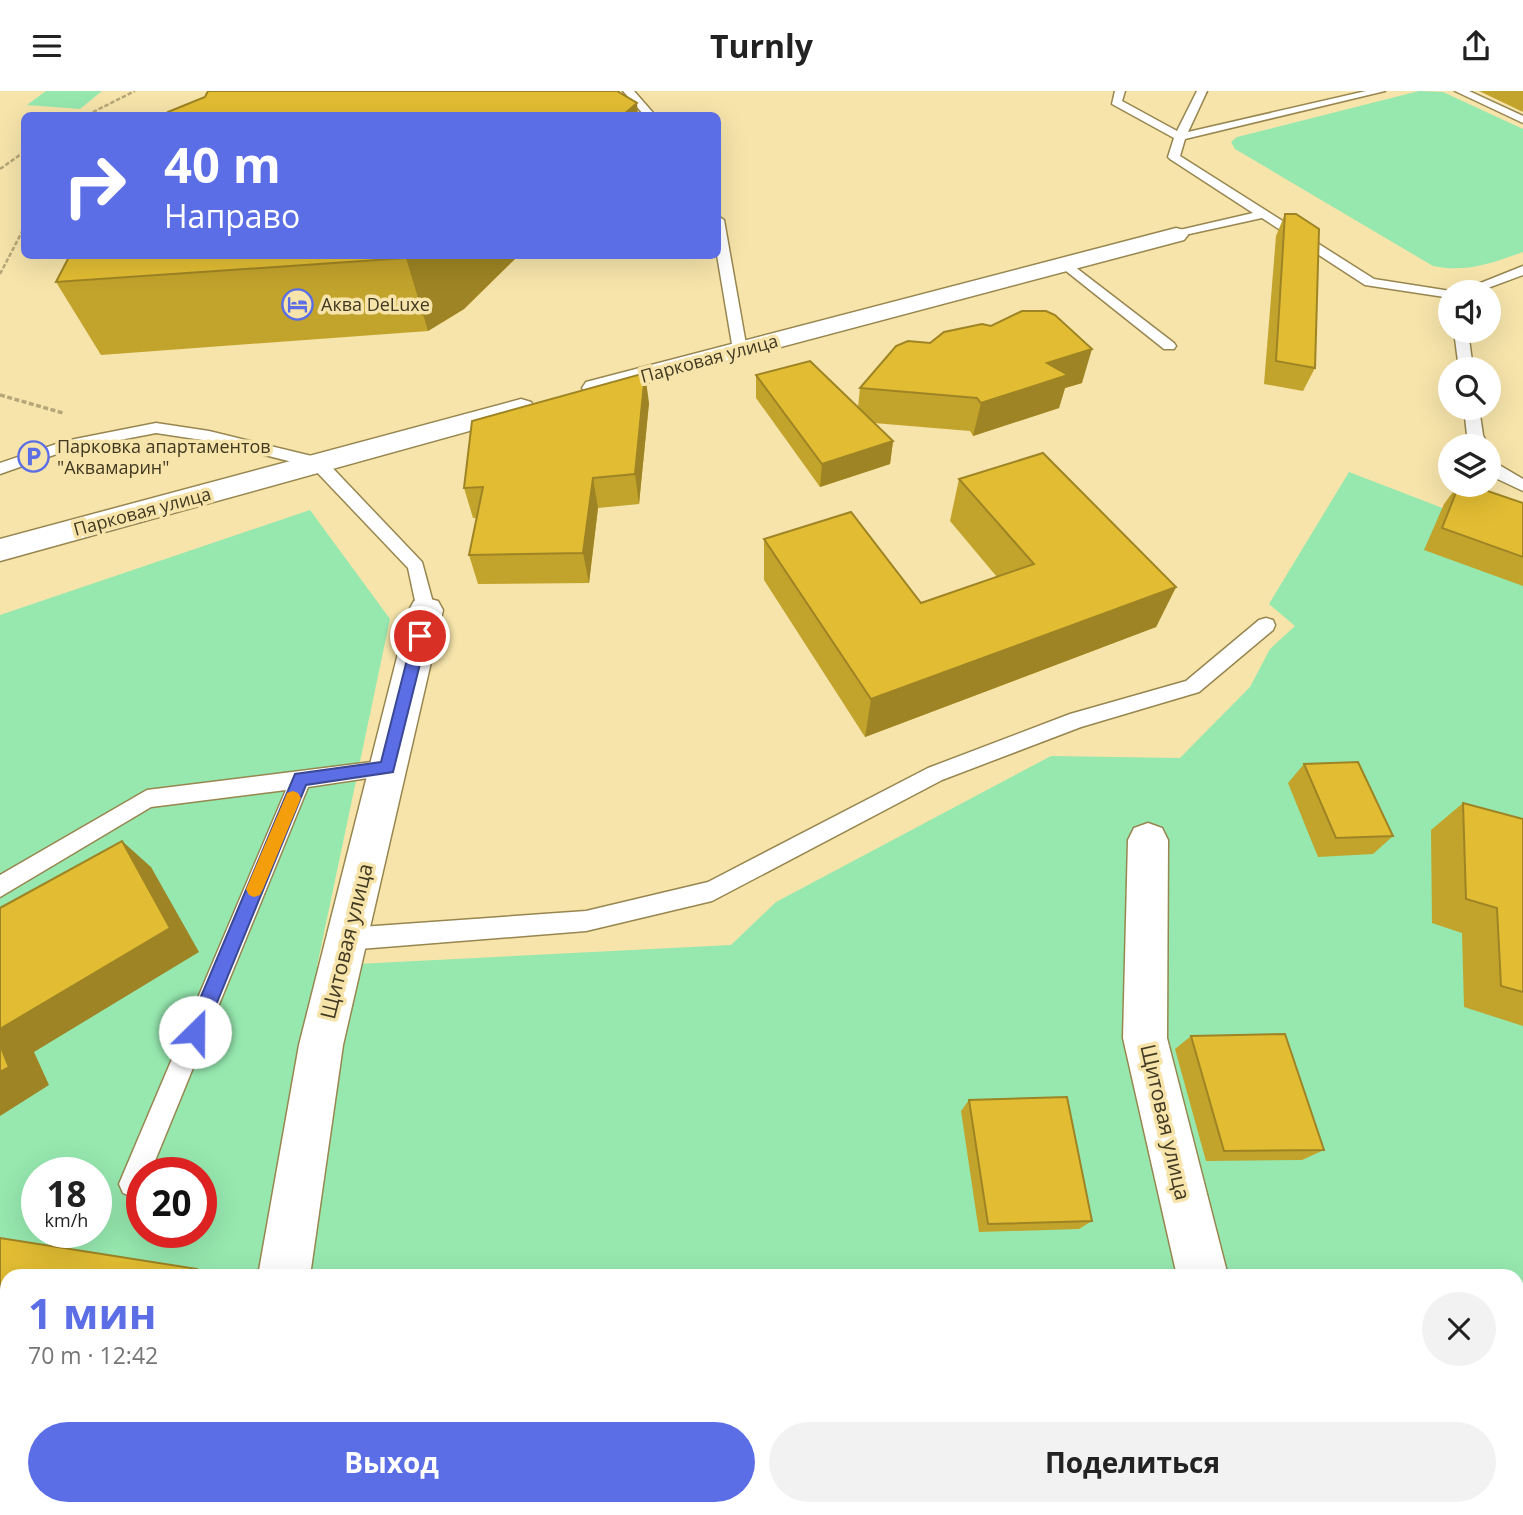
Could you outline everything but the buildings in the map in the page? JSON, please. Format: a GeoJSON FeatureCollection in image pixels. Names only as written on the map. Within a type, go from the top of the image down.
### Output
{"type":"FeatureCollection","features":[{"type":"Feature","properties":{"kind":"street","name":"Парковая улица"},"geometry":{"type":"LineString","coordinates":[[574,394],[1176,235]]}},
{"type":"Feature","properties":{"kind":"street","name":"Парковая улица"},"geometry":{"type":"LineString","coordinates":[[0,550],[547,401]]}},
{"type":"Feature","properties":{"kind":"street","name":"Щитовая улица"},"geometry":{"type":"LineString","coordinates":[[285,1269],[321,1045],[426,610]]}},
{"type":"Feature","properties":{"kind":"street","name":"Щитовая улица"},"geometry":{"type":"LineString","coordinates":[[1148,840],[1145,1038],[1201,1269]]}},
{"type":"Feature","properties":{"kind":"lane"},"geometry":{"type":"LineString","coordinates":[[628,91],[647,112]]}},
{"type":"Feature","properties":{"kind":"lane"},"geometry":{"type":"LineString","coordinates":[[1120,91],[1116,102],[1180,137],[1380,91]]}},
{"type":"Feature","properties":{"kind":"lane"},"geometry":{"type":"LineString","coordinates":[[1202,91],[1180,137],[1174,157],[1370,282],[1438,293]]}},
{"type":"Feature","properties":{"kind":"lane"},"geometry":{"type":"LineString","coordinates":[[1460,91],[1523,120]]}},
{"type":"Feature","properties":{"kind":"lane"},"geometry":{"type":"LineString","coordinates":[[1176,235],[1264,214]]}},
{"type":"Feature","properties":{"kind":"lane"},"geometry":{"type":"LineString","coordinates":[[721,238],[740,350]]}},
{"type":"Feature","properties":{"kind":"lane"},"geometry":{"type":"LineString","coordinates":[[1066,264],[1169,346]]}},
{"type":"Feature","properties":{"kind":"lane"},"geometry":{"type":"LineString","coordinates":[[1497,280],[1523,270]]}},
{"type":"Feature","properties":{"kind":"lane"},"geometry":{"type":"LineString","coordinates":[[0,468],[65,446],[156,428],[209,436],[318,463],[416,566],[426,610]]}},
{"type":"Feature","properties":{"kind":"lane"},"geometry":{"type":"LineString","coordinates":[[1501,475],[1523,486]]}},
{"type":"Feature","properties":{"kind":"lane"},"geometry":{"type":"LineString","coordinates":[[347,939],[586,921],[712,891],[935,774],[1077,720],[1192,687],[1266,625]]}},
{"type":"Feature","properties":{"kind":"lane"},"geometry":{"type":"LineString","coordinates":[[0,887],[147,799],[388,768]]}},
{"type":"Feature","properties":{"kind":"lane"},"geometry":{"type":"LineString","coordinates":[[143,1157],[300,779]]}},
{"type":"Feature","properties":{"kind":"path"},"geometry":{"type":"LineString","coordinates":[[93,112],[135,91]]}},
{"type":"Feature","properties":{"kind":"path"},"geometry":{"type":"LineString","coordinates":[[0,169],[21,154]]}},
{"type":"Feature","properties":{"kind":"path"},"geometry":{"type":"LineString","coordinates":[[0,274],[21,234]]}},
{"type":"Feature","properties":{"kind":"path"},"geometry":{"type":"LineString","coordinates":[[0,395],[48,407],[67,415],[98,438]]}},
{"type":"Feature","properties":{"kind":"green space"},"geometry":{"type":"Polygon","coordinates":[[[46,91],[102,91],[80,109],[27,105],[46,91]]]}},
{"type":"Feature","properties":{"kind":"green space"},"geometry":{"type":"Polygon","coordinates":[[[1419,91],[1443,92],[1523,129],[1523,252],[1468,268],[1433,266],[1235,149],[1231,142],[1237,137],[1419,91]]]}},
{"type":"Feature","properties":{"kind":"green space"},"geometry":{"type":"Polygon","coordinates":[[[1349,472],[1523,539],[1523,1269],[0,1269],[0,615],[310,510],[390,619],[317,966],[731,945],[776,902],[1051,756],[1180,758],[1250,687],[1270,649],[1295,626],[1269,604],[1349,472]]]}},
{"type":"Feature","properties":{"kind":"slow traffic"},"geometry":{"type":"LineString","coordinates":[[254,889],[293,798]]}},
{"type":"Feature","properties":{"kind":"place","name":"Аква DeLuxe"},"geometry":{"type":"Point","coordinates":[298,304]}},
{"type":"Feature","properties":{"kind":"place","name":"Парковка апартаментов \"Аквамарин\""},"geometry":{"type":"Point","coordinates":[34,456]}},
{"type":"Feature","properties":{"kind":"route"},"geometry":{"type":"LineString","coordinates":[[195,1032],[300,779],[388,768],[420,636]]}}]}
